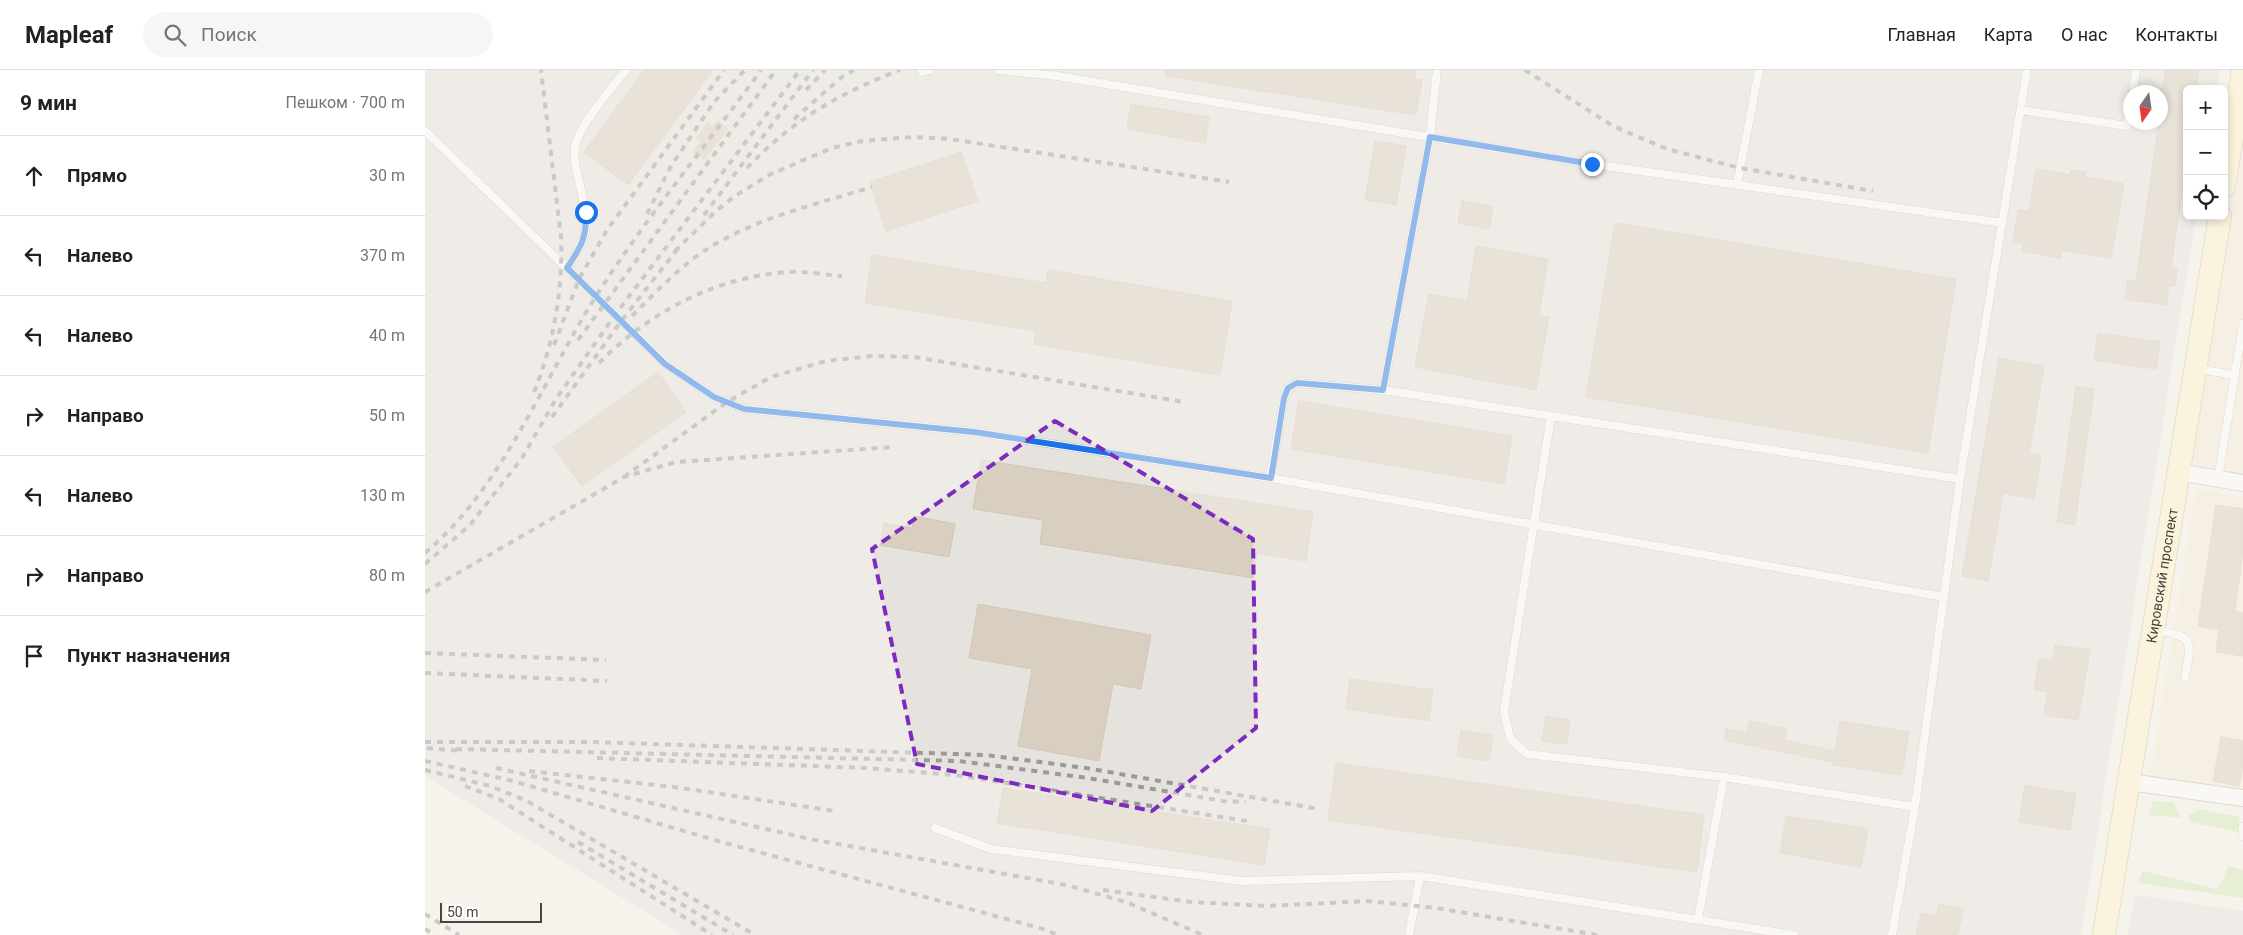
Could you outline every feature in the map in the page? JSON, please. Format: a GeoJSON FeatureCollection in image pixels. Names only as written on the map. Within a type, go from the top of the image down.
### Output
{"type":"FeatureCollection","features":[{"type":"Feature","properties":{"kind":"main road"},"geometry":{"type":"LineString","coordinates":[[2226,175],[2243,70]]}},
{"type":"Feature","properties":{"kind":"main road","name":"Кировский проспект"},"geometry":{"type":"LineString","coordinates":[[2104,935],[2219,220]]}},
{"type":"Feature","properties":{"kind":"street"},"geometry":{"type":"LineString","coordinates":[[2179,472],[2243,483]]}},
{"type":"Feature","properties":{"kind":"street"},"geometry":{"type":"LineString","coordinates":[[2129,782],[2243,798]]}},
{"type":"Feature","properties":{"kind":"lane"},"geometry":{"type":"LineString","coordinates":[[567,268],[580,250],[587,231],[586,212],[575,166],[575,148],[581,130],[626,70]]}},
{"type":"Feature","properties":{"kind":"lane"},"geometry":{"type":"LineString","coordinates":[[999,70],[1057,73],[1592,164],[2003,223]]}},
{"type":"Feature","properties":{"kind":"lane"},"geometry":{"type":"LineString","coordinates":[[1383,390],[1430,137],[1437,70]]}},
{"type":"Feature","properties":{"kind":"lane"},"geometry":{"type":"LineString","coordinates":[[1737,185],[1759,70]]}},
{"type":"Feature","properties":{"kind":"lane"},"geometry":{"type":"LineString","coordinates":[[1892,935],[1915,807],[1959,478],[2027,70]]}},
{"type":"Feature","properties":{"kind":"lane"},"geometry":{"type":"LineString","coordinates":[[2134,85],[2136,70]]}},
{"type":"Feature","properties":{"kind":"lane"},"geometry":{"type":"LineString","coordinates":[[2021,110],[2123,125]]}},
{"type":"Feature","properties":{"kind":"lane"},"geometry":{"type":"LineString","coordinates":[[425,131],[665,364],[714,397],[744,409],[974,432],[1271,478],[1944,597]]}},
{"type":"Feature","properties":{"kind":"lane"},"geometry":{"type":"LineString","coordinates":[[2218,479],[2243,324]]}},
{"type":"Feature","properties":{"kind":"lane"},"geometry":{"type":"LineString","coordinates":[[2196,368],[2235,375]]}},
{"type":"Feature","properties":{"kind":"lane"},"geometry":{"type":"LineString","coordinates":[[1271,478],[1284,398],[1288,388],[1297,383],[1383,390],[1959,478]]}},
{"type":"Feature","properties":{"kind":"lane"},"geometry":{"type":"LineString","coordinates":[[1551,416],[1504,711],[1510,738],[1527,754],[1724,777],[1915,807]]}},
{"type":"Feature","properties":{"kind":"lane"},"geometry":{"type":"LineString","coordinates":[[2154,630],[2182,635],[2187,639],[2190,647],[2185,677]]}},
{"type":"Feature","properties":{"kind":"lane"},"geometry":{"type":"LineString","coordinates":[[1698,920],[1724,777]]}},
{"type":"Feature","properties":{"kind":"lane"},"geometry":{"type":"LineString","coordinates":[[2243,827],[2243,836]]}},
{"type":"Feature","properties":{"kind":"lane"},"geometry":{"type":"LineString","coordinates":[[935,828],[991,849],[1242,881],[1420,876],[1794,935]]}},
{"type":"Feature","properties":{"kind":"lane"},"geometry":{"type":"LineString","coordinates":[[1409,935],[1420,876]]}},
{"type":"Feature","properties":{"kind":"highlighted area"},"geometry":{"type":"Polygon","coordinates":[[[1055,421],[1253,539],[1256,728],[1152,811],[917,764],[872,549],[1055,421]]]}},
{"type":"Feature","properties":{"kind":"shaded area"},"geometry":{"type":"Polygon","coordinates":[[[425,70],[2219,70],[2217,85],[2183,85],[2183,220],[2195,220],[2081,935],[683,935],[425,776],[425,70]]]}},
{"type":"Feature","properties":{"kind":"shaded area"},"geometry":{"type":"Polygon","coordinates":[[[2243,155],[2243,477],[2205,471],[2191,459],[2243,155]]]}},
{"type":"Feature","properties":{"kind":"shaded area"},"geometry":{"type":"Polygon","coordinates":[[[2196,489],[2243,497],[2243,793],[2150,779],[2196,489]]]}},
{"type":"Feature","properties":{"kind":"shaded area"},"geometry":{"type":"Polygon","coordinates":[[[2135,895],[2243,911],[2243,935],[2128,935],[2135,895]]]}},
{"type":"Feature","properties":{"kind":"green space"},"geometry":{"type":"Polygon","coordinates":[[[2153,801],[2173,802],[2182,818],[2149,815],[2153,801]]]}},
{"type":"Feature","properties":{"kind":"green space"},"geometry":{"type":"Polygon","coordinates":[[[2200,809],[2240,817],[2238,832],[2190,822],[2188,815],[2200,809]]]}},
{"type":"Feature","properties":{"kind":"green space"},"geometry":{"type":"Polygon","coordinates":[[[2228,866],[2243,870],[2243,898],[2138,883],[2143,871],[2216,889],[2222,882],[2228,866]]]}},
{"type":"Feature","properties":{"kind":"building"},"geometry":{"type":"Polygon","coordinates":[[[644,70],[713,70],[628,185],[584,152],[644,70]]]}},
{"type":"Feature","properties":{"kind":"building"},"geometry":{"type":"Polygon","coordinates":[[[1166,70],[1416,70],[1415,79],[1422,80],[1416,115],[1166,76],[1166,70]]]}},
{"type":"Feature","properties":{"kind":"building"},"geometry":{"type":"Polygon","coordinates":[[[2166,70],[2199,70],[2197,85],[2183,85],[2183,185],[2171,268],[2177,269],[2175,286],[2169,285],[2166,305],[2125,299],[2128,280],[2136,281],[2158,130],[2168,130],[2168,85],[2164,85],[2166,70]]]}},
{"type":"Feature","properties":{"kind":"building"},"geometry":{"type":"Polygon","coordinates":[[[1131,104],[1209,117],[1205,143],[1127,129],[1131,104]]]}},
{"type":"Feature","properties":{"kind":"building"},"geometry":{"type":"Polygon","coordinates":[[[717,121],[728,129],[704,159],[694,152],[702,141],[697,137],[708,123],[713,127],[717,121]]]}},
{"type":"Feature","properties":{"kind":"building"},"geometry":{"type":"Polygon","coordinates":[[[1375,141],[1406,146],[1396,205],[1365,200],[1375,141]]]}},
{"type":"Feature","properties":{"kind":"building"},"geometry":{"type":"Polygon","coordinates":[[[961,152],[978,201],[886,231],[870,182],[961,152]]]}},
{"type":"Feature","properties":{"kind":"building"},"geometry":{"type":"Polygon","coordinates":[[[2036,169],[2070,175],[2071,170],[2086,172],[2085,177],[2124,184],[2111,258],[2062,250],[2061,258],[2022,251],[2023,243],[2013,242],[2018,209],[2029,211],[2036,169]]]}},
{"type":"Feature","properties":{"kind":"building"},"geometry":{"type":"Polygon","coordinates":[[[1462,201],[1493,207],[1489,229],[1458,223],[1462,201]]]}},
{"type":"Feature","properties":{"kind":"building"},"geometry":{"type":"Polygon","coordinates":[[[1615,223],[1956,279],[1928,453],[1586,397],[1615,223]]]}},
{"type":"Feature","properties":{"kind":"building"},"geometry":{"type":"Polygon","coordinates":[[[1476,246],[1548,259],[1539,315],[1549,317],[1536,390],[1415,367],[1429,294],[1467,301],[1476,246]]]}},
{"type":"Feature","properties":{"kind":"building"},"geometry":{"type":"Polygon","coordinates":[[[872,255],[1046,283],[1048,270],[1232,301],[1220,375],[1034,344],[1036,331],[865,303],[872,255]]]}},
{"type":"Feature","properties":{"kind":"building"},"geometry":{"type":"Polygon","coordinates":[[[2098,333],[2160,342],[2156,369],[2094,360],[2098,333]]]}},
{"type":"Feature","properties":{"kind":"building"},"geometry":{"type":"Polygon","coordinates":[[[1999,358],[2044,366],[2029,454],[2041,455],[2034,499],[2003,493],[1988,581],[1962,576],[1999,358]]]}},
{"type":"Feature","properties":{"kind":"building"},"geometry":{"type":"Polygon","coordinates":[[[658,372],[686,412],[582,486],[553,447],[658,372]]]}},
{"type":"Feature","properties":{"kind":"building"},"geometry":{"type":"Polygon","coordinates":[[[2076,387],[2094,389],[2075,525],[2057,522],[2076,387]]]}},
{"type":"Feature","properties":{"kind":"building"},"geometry":{"type":"Polygon","coordinates":[[[1299,401],[1512,436],[1504,484],[1291,449],[1299,401]]]}},
{"type":"Feature","properties":{"kind":"building"},"geometry":{"type":"Polygon","coordinates":[[[981,460],[1313,512],[1306,561],[1257,553],[1254,578],[1040,544],[1043,520],[973,509],[981,460]]]}},
{"type":"Feature","properties":{"kind":"building"},"geometry":{"type":"Polygon","coordinates":[[[2216,505],[2243,509],[2243,553],[2235,611],[2243,613],[2243,656],[2216,652],[2219,630],[2198,626],[2216,505]]]}},
{"type":"Feature","properties":{"kind":"building"},"geometry":{"type":"Polygon","coordinates":[[[914,516],[955,524],[949,557],[880,545],[884,523],[912,528],[914,516]]]}},
{"type":"Feature","properties":{"kind":"building"},"geometry":{"type":"Polygon","coordinates":[[[978,604],[1151,635],[1141,689],[1113,684],[1099,761],[1018,746],[1032,669],[969,658],[978,604]]]}},
{"type":"Feature","properties":{"kind":"building"},"geometry":{"type":"Polygon","coordinates":[[[2055,645],[2090,650],[2078,720],[2044,715],[2048,692],[2034,690],[2039,659],[2053,661],[2055,645]]]}},
{"type":"Feature","properties":{"kind":"building"},"geometry":{"type":"Polygon","coordinates":[[[1350,679],[1433,690],[1429,721],[1346,709],[1350,679]]]}},
{"type":"Feature","properties":{"kind":"building"},"geometry":{"type":"Polygon","coordinates":[[[1546,716],[1570,720],[1567,744],[1542,741],[1546,716]]]}},
{"type":"Feature","properties":{"kind":"building"},"geometry":{"type":"Polygon","coordinates":[[[1750,721],[1787,729],[1784,740],[1835,751],[1840,721],[1909,732],[1902,775],[1833,765],[1833,762],[1724,740],[1726,729],[1747,733],[1750,721]]]}},
{"type":"Feature","properties":{"kind":"building"},"geometry":{"type":"Polygon","coordinates":[[[1461,730],[1493,735],[1489,761],[1457,756],[1461,730]]]}},
{"type":"Feature","properties":{"kind":"building"},"geometry":{"type":"Polygon","coordinates":[[[2221,737],[2243,741],[2243,765],[2239,786],[2213,781],[2221,737]]]}},
{"type":"Feature","properties":{"kind":"building"},"geometry":{"type":"Polygon","coordinates":[[[1336,763],[1704,815],[1697,872],[1328,820],[1336,763]]]}},
{"type":"Feature","properties":{"kind":"building"},"geometry":{"type":"Polygon","coordinates":[[[2025,785],[2076,794],[2070,830],[2019,822],[2025,785]]]}},
{"type":"Feature","properties":{"kind":"building"},"geometry":{"type":"Polygon","coordinates":[[[1003,788],[1270,829],[1264,865],[997,823],[1003,788]]]}},
{"type":"Feature","properties":{"kind":"building"},"geometry":{"type":"Polygon","coordinates":[[[1786,816],[1868,829],[1861,867],[1780,853],[1786,816]]]}},
{"type":"Feature","properties":{"kind":"building"},"geometry":{"type":"Polygon","coordinates":[[[1939,904],[1963,909],[1958,935],[1916,935],[1921,913],[1936,916],[1939,904]]]}},
{"type":"Feature","properties":{"kind":"railway"},"geometry":{"type":"LineString","coordinates":[[534,392],[547,354],[556,316],[561,257],[561,237],[541,70]]}},
{"type":"Feature","properties":{"kind":"railway"},"geometry":{"type":"LineString","coordinates":[[554,345],[579,279],[607,230],[724,70]]}},
{"type":"Feature","properties":{"kind":"railway"},"geometry":{"type":"LineString","coordinates":[[647,214],[671,166],[714,102],[745,70]]}},
{"type":"Feature","properties":{"kind":"railway"},"geometry":{"type":"LineString","coordinates":[[425,553],[453,527],[477,497],[519,432],[576,329],[615,267],[761,70]]}},
{"type":"Feature","properties":{"kind":"railway"},"geometry":{"type":"LineString","coordinates":[[578,340],[776,70]]}},
{"type":"Feature","properties":{"kind":"railway"},"geometry":{"type":"LineString","coordinates":[[425,564],[470,525],[522,458],[556,399],[615,315],[800,70]]}},
{"type":"Feature","properties":{"kind":"railway"},"geometry":{"type":"LineString","coordinates":[[704,215],[813,70]]}},
{"type":"Feature","properties":{"kind":"railway"},"geometry":{"type":"LineString","coordinates":[[806,90],[825,70]]}},
{"type":"Feature","properties":{"kind":"railway"},"geometry":{"type":"LineString","coordinates":[[794,119],[842,77],[854,70]]}},
{"type":"Feature","properties":{"kind":"railway"},"geometry":{"type":"LineString","coordinates":[[747,168],[799,122],[837,98],[900,70]]}},
{"type":"Feature","properties":{"kind":"railway"},"geometry":{"type":"LineString","coordinates":[[1525,70],[1613,126],[1667,149],[1740,168],[1873,191]]}},
{"type":"Feature","properties":{"kind":"railway"},"geometry":{"type":"LineString","coordinates":[[675,251],[715,212],[735,196],[769,175],[832,148],[862,141],[913,137],[950,139],[1229,182]]}},
{"type":"Feature","properties":{"kind":"railway"},"geometry":{"type":"LineString","coordinates":[[632,316],[678,271],[714,245],[780,215],[872,187]]}},
{"type":"Feature","properties":{"kind":"railway"},"geometry":{"type":"LineString","coordinates":[[552,417],[622,320],[679,247]]}},
{"type":"Feature","properties":{"kind":"railway"},"geometry":{"type":"LineString","coordinates":[[599,363],[640,328],[662,313],[685,300],[735,281],[761,275],[788,272],[842,276]]}},
{"type":"Feature","properties":{"kind":"railway"},"geometry":{"type":"LineString","coordinates":[[624,477],[727,402],[771,377],[826,361],[872,356],[914,357],[1184,402]]}},
{"type":"Feature","properties":{"kind":"railway"},"geometry":{"type":"LineString","coordinates":[[425,592],[624,477],[676,462],[893,447]]}},
{"type":"Feature","properties":{"kind":"railway"},"geometry":{"type":"LineString","coordinates":[[425,653],[606,660]]}},
{"type":"Feature","properties":{"kind":"railway"},"geometry":{"type":"LineString","coordinates":[[425,673],[607,681]]}},
{"type":"Feature","properties":{"kind":"railway"},"geometry":{"type":"LineString","coordinates":[[425,742],[592,742],[986,755],[1086,768],[1319,809]]}},
{"type":"Feature","properties":{"kind":"railway"},"geometry":{"type":"LineString","coordinates":[[427,748],[462,751]]}},
{"type":"Feature","properties":{"kind":"railway"},"geometry":{"type":"LineString","coordinates":[[456,749],[959,761],[1088,778],[1223,801],[1246,802]]}},
{"type":"Feature","properties":{"kind":"railway"},"geometry":{"type":"LineString","coordinates":[[597,758],[866,768],[955,775],[1253,822]]}},
{"type":"Feature","properties":{"kind":"railway"},"geometry":{"type":"LineString","coordinates":[[425,761],[513,781],[725,843],[1040,928],[1058,935]]}},
{"type":"Feature","properties":{"kind":"railway"},"geometry":{"type":"LineString","coordinates":[[496,768],[810,839],[1066,885],[1126,902],[1203,935]]}},
{"type":"Feature","properties":{"kind":"railway"},"geometry":{"type":"LineString","coordinates":[[425,770],[490,786],[527,801],[755,935]]}},
{"type":"Feature","properties":{"kind":"railway"},"geometry":{"type":"LineString","coordinates":[[529,771],[674,787],[835,811]]}},
{"type":"Feature","properties":{"kind":"railway"},"geometry":{"type":"LineString","coordinates":[[465,786],[499,799],[712,935]]}},
{"type":"Feature","properties":{"kind":"railway"},"geometry":{"type":"LineString","coordinates":[[578,842],[733,935]]}},
{"type":"Feature","properties":{"kind":"railway"},"geometry":{"type":"LineString","coordinates":[[1103,890],[1191,902],[1267,906],[1368,901],[1436,908],[1597,935]]}},
{"type":"Feature","properties":{"kind":"railway"},"geometry":{"type":"LineString","coordinates":[[425,914],[459,935]]}},
{"type":"Feature","properties":{"kind":"railway"},"geometry":{"type":"LineString","coordinates":[[425,929],[435,935]]}},
{"type":"Feature","properties":{"kind":"route"},"geometry":{"type":"LineString","coordinates":[[586,212],[587,231],[580,250],[567,268],[665,364],[714,397],[744,409],[974,432],[1271,478],[1284,398],[1288,388],[1297,383],[1383,390],[1430,137],[1592,164]]}}]}
